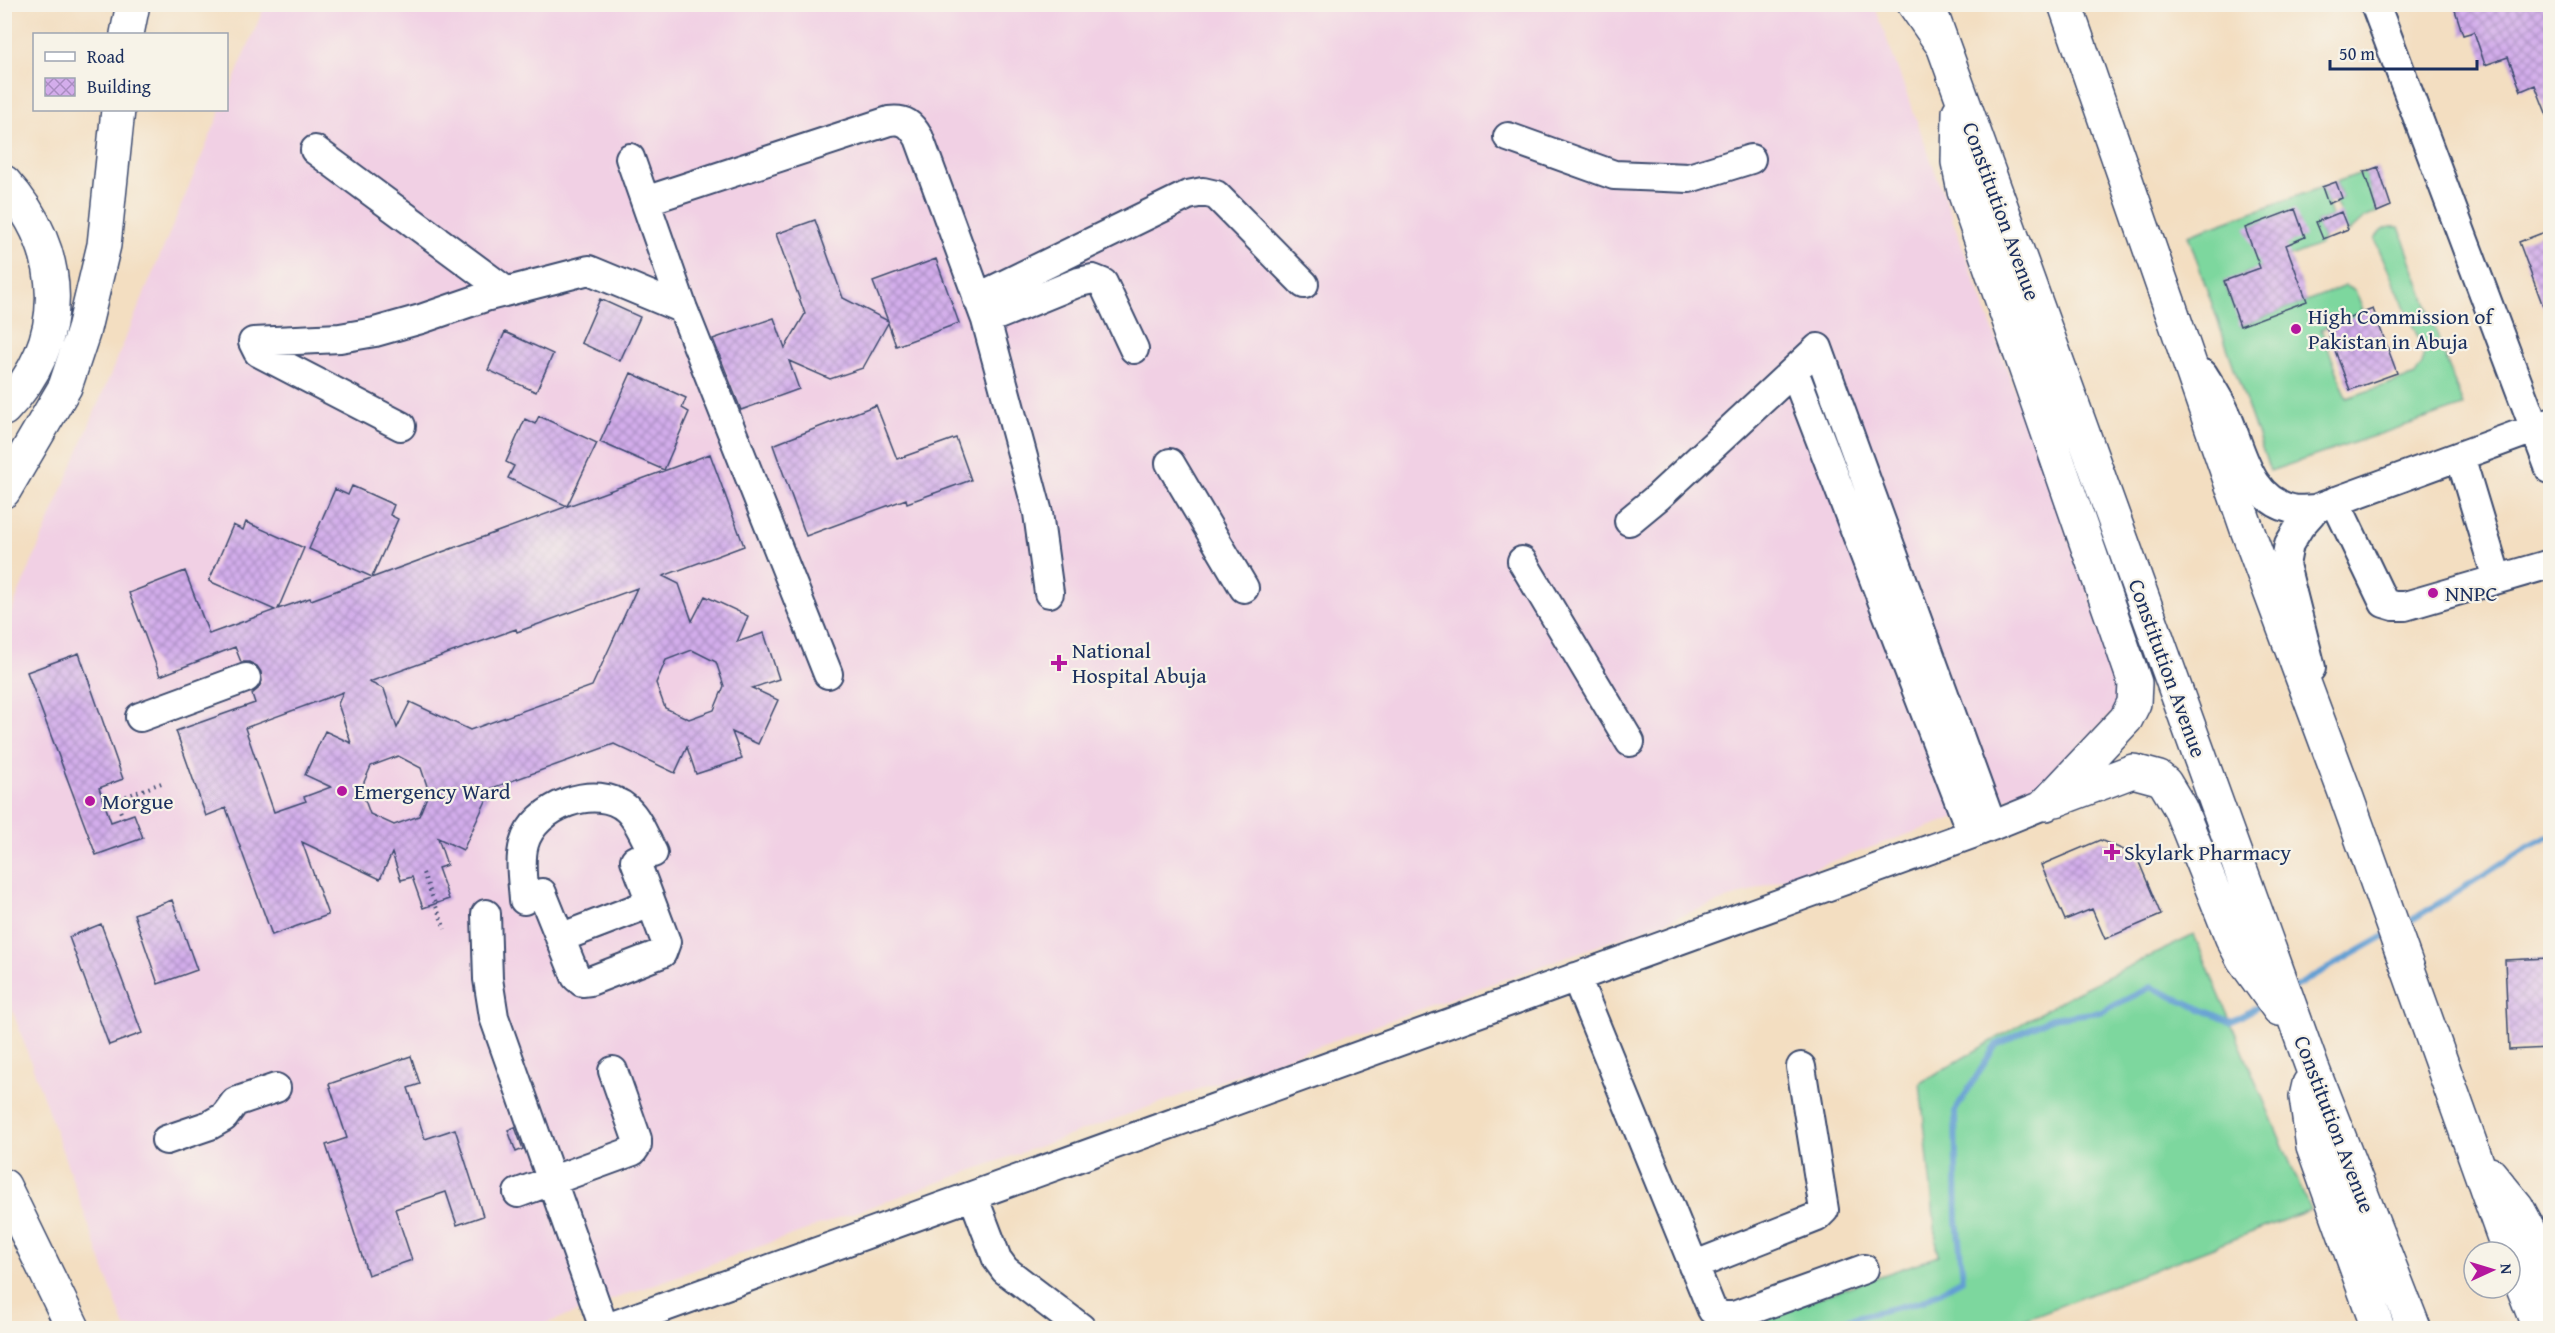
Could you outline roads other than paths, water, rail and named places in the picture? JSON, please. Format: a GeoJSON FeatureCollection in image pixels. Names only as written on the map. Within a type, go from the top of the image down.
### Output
{"type":"FeatureCollection","features":[{"type":"Feature","properties":{"kind":"main road"},"geometry":{"type":"LineString","coordinates":[[127,33],[133,4]]}},
{"type":"Feature","properties":{"kind":"main road"},"geometry":{"type":"LineString","coordinates":[[1914,4],[1941,43]]}},
{"type":"Feature","properties":{"kind":"main road","name":"Constitution Avenue"},"geometry":{"type":"LineString","coordinates":[[1928,4],[2308,1057],[2414,1329]]}},
{"type":"Feature","properties":{"kind":"main road"},"geometry":{"type":"LineString","coordinates":[[2065,4],[2183,338],[2248,532],[2347,798],[2505,1240]]}},
{"type":"Feature","properties":{"kind":"main road"},"geometry":{"type":"LineString","coordinates":[[1960,95],[1958,162],[1964,191],[2135,682],[2134,703],[2126,718],[2046,804]]}},
{"type":"Feature","properties":{"kind":"main road"},"geometry":{"type":"LineString","coordinates":[[4,491],[65,387],[83,333],[104,245],[118,111]]}},
{"type":"Feature","properties":{"kind":"main road"},"geometry":{"type":"LineString","coordinates":[[4,182],[22,204],[38,231],[48,259],[54,288],[52,316],[46,344],[34,370],[4,409]]}},
{"type":"Feature","properties":{"kind":"main road"},"geometry":{"type":"LineString","coordinates":[[2046,804],[2124,773],[2143,772],[2159,778],[2171,792],[2180,808],[2222,916],[2243,959],[2308,1057],[2306,1097],[2313,1148],[2378,1329]]}},
{"type":"Feature","properties":{"kind":"main road"},"geometry":{"type":"LineString","coordinates":[[2472,1150],[2517,1207],[2534,1239],[2550,1281]]}},
{"type":"Feature","properties":{"kind":"main road"},"geometry":{"type":"LineString","coordinates":[[4,1186],[73,1329]]}},
{"type":"Feature","properties":{"kind":"main road"},"geometry":{"type":"LineString","coordinates":[[2522,1284],[2539,1329]]}},
{"type":"Feature","properties":{"kind":"street"},"geometry":{"type":"LineString","coordinates":[[2375,4],[2543,426],[2550,469]]}},
{"type":"Feature","properties":{"kind":"street"},"geometry":{"type":"LineString","coordinates":[[645,201],[889,120],[902,120],[912,126],[919,138],[981,309],[1038,513],[1049,593]]}},
{"type":"Feature","properties":{"kind":"street"},"geometry":{"type":"LineString","coordinates":[[1508,137],[1614,175],[1689,178],[1751,159]]}},
{"type":"Feature","properties":{"kind":"street"},"geometry":{"type":"LineString","coordinates":[[315,150],[506,291]]}},
{"type":"Feature","properties":{"kind":"street"},"geometry":{"type":"LineString","coordinates":[[630,158],[683,309],[828,674]]}},
{"type":"Feature","properties":{"kind":"street"},"geometry":{"type":"LineString","coordinates":[[981,309],[1188,195],[1203,192],[1216,195],[1304,284]]}},
{"type":"Feature","properties":{"kind":"street"},"geometry":{"type":"LineString","coordinates":[[401,426],[258,352],[253,342],[340,338],[375,332],[506,291],[589,270],[683,309]]}},
{"type":"Feature","properties":{"kind":"street"},"geometry":{"type":"LineString","coordinates":[[981,309],[1093,279],[1103,283],[1134,349]]}},
{"type":"Feature","properties":{"kind":"street"},"geometry":{"type":"LineString","coordinates":[[2183,338],[2226,413],[2246,468],[2258,487],[2270,500],[2293,510],[2325,505],[2543,426]]}},
{"type":"Feature","properties":{"kind":"street"},"geometry":{"type":"LineString","coordinates":[[1629,521],[1658,497],[1818,348],[1982,830]]}},
{"type":"Feature","properties":{"kind":"street"},"geometry":{"type":"LineString","coordinates":[[1794,371],[1982,830]]}},
{"type":"Feature","properties":{"kind":"street"},"geometry":{"type":"LineString","coordinates":[[2460,456],[2497,579]]}},
{"type":"Feature","properties":{"kind":"street"},"geometry":{"type":"LineString","coordinates":[[1170,463],[1244,588]]}},
{"type":"Feature","properties":{"kind":"street"},"geometry":{"type":"LineString","coordinates":[[2325,505],[2384,603],[2394,606],[2405,606],[2550,564]]}},
{"type":"Feature","properties":{"kind":"street"},"geometry":{"type":"LineString","coordinates":[[2318,720],[2315,684],[2285,565],[2289,544],[2300,526],[2325,505]]}},
{"type":"Feature","properties":{"kind":"street"},"geometry":{"type":"LineString","coordinates":[[1522,561],[1630,742]]}},
{"type":"Feature","properties":{"kind":"street"},"geometry":{"type":"LineString","coordinates":[[140,717],[246,678]]}},
{"type":"Feature","properties":{"kind":"street"},"geometry":{"type":"LineString","coordinates":[[598,796],[614,801],[628,810],[644,857],[651,903],[666,942],[662,953],[582,982],[576,977],[560,938],[533,896],[524,843],[536,824],[554,808],[577,799],[598,796]]}},
{"type":"Feature","properties":{"kind":"street"},"geometry":{"type":"LineString","coordinates":[[486,914],[488,979],[494,1017],[606,1329],[1982,830],[2046,804]]}},
{"type":"Feature","properties":{"kind":"street"},"geometry":{"type":"LineString","coordinates":[[560,938],[651,903]]}},
{"type":"Feature","properties":{"kind":"street"},"geometry":{"type":"LineString","coordinates":[[1576,977],[1712,1310],[1722,1316],[1734,1316],[1864,1269]]}},
{"type":"Feature","properties":{"kind":"street"},"geometry":{"type":"LineString","coordinates":[[1693,1266],[1817,1217],[1824,1210],[1801,1067]]}},
{"type":"Feature","properties":{"kind":"street"},"geometry":{"type":"LineString","coordinates":[[519,1193],[633,1151],[637,1145],[613,1071]]}},
{"type":"Feature","properties":{"kind":"street"},"geometry":{"type":"LineString","coordinates":[[166,1140],[210,1125],[224,1117],[235,1102],[276,1088]]}},
{"type":"Feature","properties":{"kind":"street"},"geometry":{"type":"LineString","coordinates":[[974,1196],[997,1259],[1005,1270],[1081,1329]]}},
{"type":"Feature","properties":{"kind":"waterway"},"geometry":{"type":"LineString","coordinates":[[2402,926],[2530,846],[2550,836]]}},
{"type":"Feature","properties":{"kind":"waterway"},"geometry":{"type":"LineString","coordinates":[[2293,988],[2386,935]]}},
{"type":"Feature","properties":{"kind":"waterway"},"geometry":{"type":"LineString","coordinates":[[1811,1328],[1923,1301],[1963,1279],[1957,1220],[1955,1111],[1996,1045],[2051,1018],[2101,1012],[2151,987],[2231,1022],[2263,1004]]}},
{"type":"Feature","properties":{"kind":"place","name":"High Commission of Pakistan in Abuja"},"geometry":{"type":"Point","coordinates":[2296,329]}},
{"type":"Feature","properties":{"kind":"place","name":"NNPC"},"geometry":{"type":"Point","coordinates":[2433,593]}},
{"type":"Feature","properties":{"kind":"place","name":"National Hospital Abuja"},"geometry":{"type":"Point","coordinates":[1059,663]}},
{"type":"Feature","properties":{"kind":"place","name":"Emergency Ward"},"geometry":{"type":"Point","coordinates":[342,791]}},
{"type":"Feature","properties":{"kind":"place","name":"Morgue"},"geometry":{"type":"Point","coordinates":[90,801]}},
{"type":"Feature","properties":{"kind":"place","name":"Skylark Pharmacy"},"geometry":{"type":"Point","coordinates":[2112,852]}}]}
